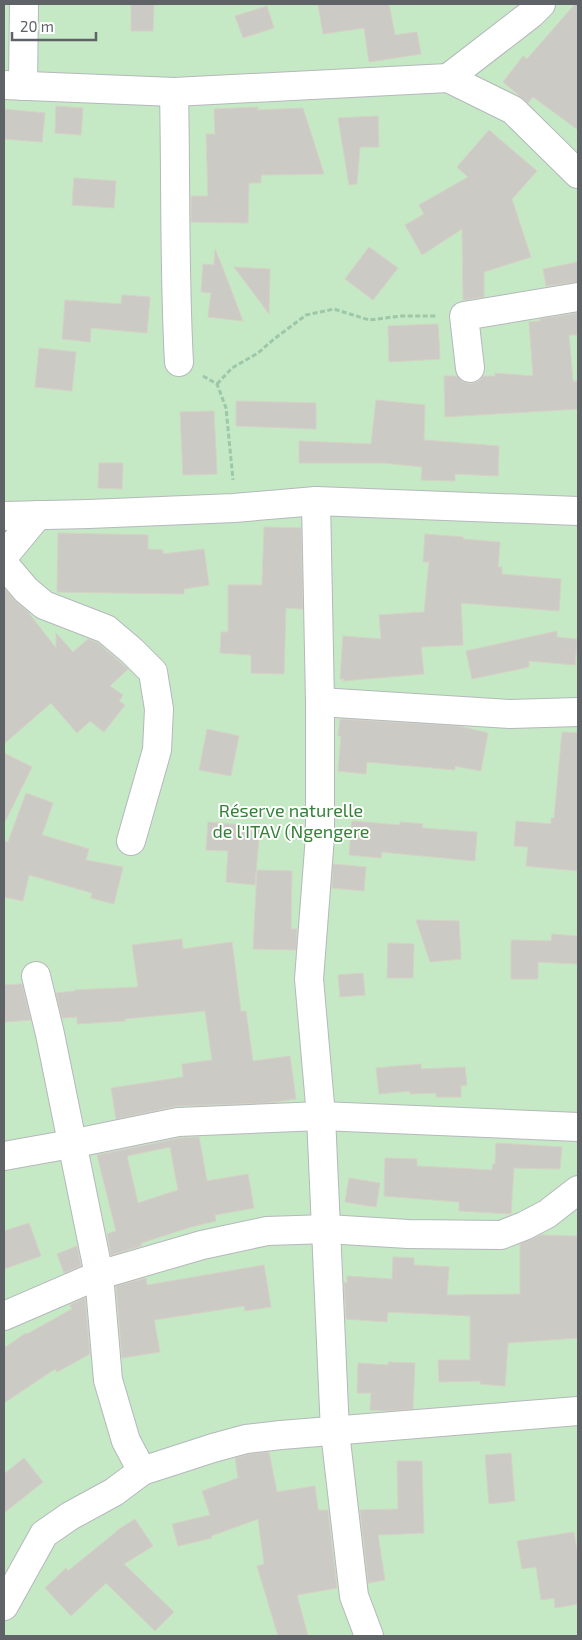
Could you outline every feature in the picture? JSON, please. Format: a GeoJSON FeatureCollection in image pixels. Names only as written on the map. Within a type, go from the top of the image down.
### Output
{"type":"FeatureCollection","features":[{"type":"Feature","properties":{"kind":"street"},"geometry":{"type":"LineString","coordinates":[[24,4],[13,86],[174,92],[448,78],[512,110],[578,174]]}},
{"type":"Feature","properties":{"kind":"street"},"geometry":{"type":"LineString","coordinates":[[448,78],[531,14],[541,4]]}},
{"type":"Feature","properties":{"kind":"street"},"geometry":{"type":"LineString","coordinates":[[174,92],[176,302],[180,362]]}},
{"type":"Feature","properties":{"kind":"street"},"geometry":{"type":"LineString","coordinates":[[470,368],[464,316],[578,297]]}},
{"type":"Feature","properties":{"kind":"street"},"geometry":{"type":"LineString","coordinates":[[316,502],[320,702],[320,836],[309,980],[321,1116],[335,1432],[354,1596],[368,1636]]}},
{"type":"Feature","properties":{"kind":"street"},"geometry":{"type":"LineString","coordinates":[[4,516],[234,508],[316,502],[578,511]]}},
{"type":"Feature","properties":{"kind":"street"},"geometry":{"type":"LineString","coordinates":[[4,556],[38,515]]}},
{"type":"Feature","properties":{"kind":"street"},"geometry":{"type":"LineString","coordinates":[[4,564],[26,590],[44,605],[106,629],[154,672],[159,709],[157,750],[131,841]]}},
{"type":"Feature","properties":{"kind":"street"},"geometry":{"type":"LineString","coordinates":[[320,702],[510,714],[578,712]]}},
{"type":"Feature","properties":{"kind":"street"},"geometry":{"type":"LineString","coordinates":[[36,976],[50,1034],[99,1275],[108,1380],[126,1441],[142,1472]]}},
{"type":"Feature","properties":{"kind":"street"},"geometry":{"type":"LineString","coordinates":[[4,1156],[178,1122],[321,1116],[578,1127]]}},
{"type":"Feature","properties":{"kind":"street"},"geometry":{"type":"LineString","coordinates":[[4,1316],[99,1275],[202,1244],[267,1231],[327,1229],[408,1234],[501,1235],[547,1214],[578,1190]]}},
{"type":"Feature","properties":{"kind":"street"},"geometry":{"type":"LineString","coordinates":[[4,1606],[44,1534],[70,1516],[114,1492],[142,1472],[246,1439],[578,1411]]}},
{"type":"Feature","properties":{"kind":"path"},"geometry":{"type":"LineString","coordinates":[[217,384],[232,368],[258,354],[274,339],[306,316],[334,308],[369,320],[401,316],[464,316]]}},
{"type":"Feature","properties":{"kind":"path"},"geometry":{"type":"LineString","coordinates":[[180,362],[217,384],[226,408],[234,508]]}},
{"type":"Feature","properties":{"kind":"green space","name":"Réserve naturelle de l'ITAV (Ngengere"},"geometry":{"type":"Polygon","coordinates":[[[4,4],[578,4],[578,1636],[4,1636],[4,4]]]}},
{"type":"Feature","properties":{"kind":"building"},"geometry":{"type":"Polygon","coordinates":[[[131,4],[154,4],[153,31],[131,31],[131,4]]]}},
{"type":"Feature","properties":{"kind":"building"},"geometry":{"type":"Polygon","coordinates":[[[318,4],[389,4],[395,35],[417,32],[421,54],[369,62],[364,28],[323,34],[318,4]]]}},
{"type":"Feature","properties":{"kind":"building"},"geometry":{"type":"Polygon","coordinates":[[[575,4],[578,4],[578,130],[533,97],[528,103],[503,82],[523,56],[527,59],[575,4]]]}},
{"type":"Feature","properties":{"kind":"building"},"geometry":{"type":"Polygon","coordinates":[[[267,6],[274,28],[243,38],[235,16],[267,6]]]}},
{"type":"Feature","properties":{"kind":"building"},"geometry":{"type":"Polygon","coordinates":[[[56,106],[83,108],[81,135],[55,133],[56,106]]]}},
{"type":"Feature","properties":{"kind":"building"},"geometry":{"type":"Polygon","coordinates":[[[258,107],[258,110],[303,108],[324,174],[261,175],[261,183],[249,183],[248,223],[191,222],[191,196],[208,196],[206,134],[215,134],[214,109],[258,107]]]}},
{"type":"Feature","properties":{"kind":"building"},"geometry":{"type":"Polygon","coordinates":[[[4,109],[45,113],[42,142],[4,139],[4,109]]]}},
{"type":"Feature","properties":{"kind":"building"},"geometry":{"type":"Polygon","coordinates":[[[378,116],[379,147],[360,147],[357,184],[349,185],[338,118],[378,116]]]}},
{"type":"Feature","properties":{"kind":"building"},"geometry":{"type":"Polygon","coordinates":[[[489,130],[537,171],[512,199],[531,257],[484,272],[484,297],[463,300],[462,229],[422,255],[405,225],[424,214],[419,205],[468,177],[457,167],[489,130]]]}},
{"type":"Feature","properties":{"kind":"building"},"geometry":{"type":"Polygon","coordinates":[[[74,178],[116,181],[114,208],[72,205],[74,178]]]}},
{"type":"Feature","properties":{"kind":"building"},"geometry":{"type":"Polygon","coordinates":[[[369,247],[398,268],[373,300],[345,279],[369,247]]]}},
{"type":"Feature","properties":{"kind":"building"},"geometry":{"type":"Polygon","coordinates":[[[215,249],[243,321],[208,317],[211,293],[201,292],[203,264],[214,265],[215,249]]]}},
{"type":"Feature","properties":{"kind":"building"},"geometry":{"type":"Polygon","coordinates":[[[578,262],[578,282],[546,286],[543,269],[578,262]]]}},
{"type":"Feature","properties":{"kind":"building"},"geometry":{"type":"Polygon","coordinates":[[[234,267],[270,269],[269,314],[234,267]]]}},
{"type":"Feature","properties":{"kind":"building"},"geometry":{"type":"Polygon","coordinates":[[[122,295],[150,297],[147,333],[91,328],[90,342],[62,339],[65,300],[121,304],[122,295]]]}},
{"type":"Feature","properties":{"kind":"building"},"geometry":{"type":"Polygon","coordinates":[[[578,313],[578,335],[569,335],[573,381],[578,381],[578,409],[445,417],[444,376],[457,376],[463,382],[471,384],[479,381],[483,376],[495,376],[495,373],[533,376],[529,322],[578,313]]]}},
{"type":"Feature","properties":{"kind":"building"},"geometry":{"type":"Polygon","coordinates":[[[438,324],[440,359],[389,362],[388,326],[438,324]]]}},
{"type":"Feature","properties":{"kind":"building"},"geometry":{"type":"Polygon","coordinates":[[[39,348],[76,352],[72,391],[35,387],[39,348]]]}},
{"type":"Feature","properties":{"kind":"building"},"geometry":{"type":"Polygon","coordinates":[[[376,400],[425,405],[424,440],[499,446],[498,476],[455,474],[455,481],[421,480],[422,467],[384,463],[299,463],[299,441],[371,444],[376,400]]]}},
{"type":"Feature","properties":{"kind":"building"},"geometry":{"type":"Polygon","coordinates":[[[236,401],[316,403],[316,429],[236,426],[236,401]]]}},
{"type":"Feature","properties":{"kind":"building"},"geometry":{"type":"Polygon","coordinates":[[[214,411],[217,474],[183,475],[180,412],[214,411]]]}},
{"type":"Feature","properties":{"kind":"building"},"geometry":{"type":"Polygon","coordinates":[[[99,463],[123,463],[122,489],[98,488],[99,463]]]}},
{"type":"Feature","properties":{"kind":"building"},"geometry":{"type":"Polygon","coordinates":[[[264,527],[301,528],[303,609],[286,608],[284,674],[251,673],[251,655],[220,653],[221,632],[228,632],[228,585],[262,585],[264,527]]]}},
{"type":"Feature","properties":{"kind":"building"},"geometry":{"type":"Polygon","coordinates":[[[58,533],[148,535],[148,549],[163,550],[163,554],[204,549],[209,585],[184,589],[184,594],[57,592],[58,533]]]}},
{"type":"Feature","properties":{"kind":"building"},"geometry":{"type":"Polygon","coordinates":[[[425,534],[500,542],[498,567],[502,567],[502,574],[561,579],[559,611],[461,603],[463,645],[421,647],[424,674],[343,681],[344,679],[340,679],[343,636],[381,639],[379,615],[424,612],[429,562],[423,562],[425,534]]]}},
{"type":"Feature","properties":{"kind":"building"},"geometry":{"type":"Polygon","coordinates":[[[4,588],[27,611],[56,648],[56,633],[73,652],[88,639],[98,643],[128,669],[110,686],[123,695],[119,701],[125,705],[104,732],[90,721],[77,733],[51,703],[4,744],[4,588]]]}},
{"type":"Feature","properties":{"kind":"building"},"geometry":{"type":"Polygon","coordinates":[[[557,631],[557,637],[577,639],[575,665],[529,661],[529,667],[472,679],[466,651],[557,631]]]}},
{"type":"Feature","properties":{"kind":"building"},"geometry":{"type":"Polygon","coordinates":[[[340,719],[459,726],[488,733],[481,771],[455,766],[455,770],[367,762],[366,774],[338,771],[341,736],[338,736],[340,719]]]}},
{"type":"Feature","properties":{"kind":"building"},"geometry":{"type":"Polygon","coordinates":[[[207,729],[239,736],[231,776],[199,770],[207,729]]]}},
{"type":"Feature","properties":{"kind":"building"},"geometry":{"type":"Polygon","coordinates":[[[562,732],[578,733],[578,871],[526,866],[528,847],[514,846],[516,821],[551,824],[551,818],[554,818],[562,732]]]}},
{"type":"Feature","properties":{"kind":"building"},"geometry":{"type":"Polygon","coordinates":[[[4,753],[32,767],[4,824],[4,753]]]}},
{"type":"Feature","properties":{"kind":"building"},"geometry":{"type":"Polygon","coordinates":[[[26,793],[53,803],[42,835],[89,849],[86,860],[123,867],[114,904],[91,898],[92,893],[29,875],[23,901],[4,897],[4,841],[8,842],[26,793]]]}},
{"type":"Feature","properties":{"kind":"building"},"geometry":{"type":"Polygon","coordinates":[[[352,821],[400,825],[400,822],[423,824],[422,828],[477,832],[475,861],[382,852],[381,858],[349,855],[352,821]]]}},
{"type":"Feature","properties":{"kind":"building"},"geometry":{"type":"Polygon","coordinates":[[[208,822],[260,826],[255,885],[226,882],[228,851],[206,850],[208,822]]]}},
{"type":"Feature","properties":{"kind":"building"},"geometry":{"type":"Polygon","coordinates":[[[333,864],[366,867],[364,891],[332,888],[333,864]]]}},
{"type":"Feature","properties":{"kind":"building"},"geometry":{"type":"Polygon","coordinates":[[[257,870],[292,871],[291,929],[297,929],[296,950],[253,949],[257,870]]]}},
{"type":"Feature","properties":{"kind":"building"},"geometry":{"type":"Polygon","coordinates":[[[416,920],[459,921],[461,959],[430,962],[416,920]]]}},
{"type":"Feature","properties":{"kind":"building"},"geometry":{"type":"Polygon","coordinates":[[[552,934],[578,936],[578,964],[538,962],[538,979],[511,979],[511,940],[551,941],[552,934]]]}},
{"type":"Feature","properties":{"kind":"building"},"geometry":{"type":"Polygon","coordinates":[[[182,939],[183,949],[232,942],[241,1012],[246,1011],[253,1061],[290,1056],[296,1099],[268,1103],[177,1106],[116,1119],[111,1088],[183,1077],[182,1064],[212,1060],[205,1011],[125,1019],[125,1021],[77,1024],[77,1017],[62,1018],[56,993],[75,990],[138,987],[132,945],[182,939]]]}},
{"type":"Feature","properties":{"kind":"building"},"geometry":{"type":"Polygon","coordinates":[[[388,943],[414,944],[413,978],[387,978],[388,943]]]}},
{"type":"Feature","properties":{"kind":"building"},"geometry":{"type":"Polygon","coordinates":[[[363,973],[365,995],[340,997],[338,975],[363,973]]]}},
{"type":"Feature","properties":{"kind":"building"},"geometry":{"type":"Polygon","coordinates":[[[22,984],[31,1020],[5,1022],[4,985],[22,984]]]}},
{"type":"Feature","properties":{"kind":"building"},"geometry":{"type":"Polygon","coordinates":[[[421,1064],[421,1069],[465,1067],[467,1085],[461,1086],[461,1097],[436,1097],[436,1093],[410,1094],[410,1091],[379,1094],[376,1068],[421,1064]]]}},
{"type":"Feature","properties":{"kind":"building"},"geometry":{"type":"Polygon","coordinates":[[[199,1137],[207,1181],[248,1174],[254,1208],[215,1215],[216,1221],[141,1243],[141,1246],[111,1255],[107,1234],[116,1231],[97,1155],[180,1138],[199,1137]],[[170,1147],[127,1156],[138,1203],[178,1190],[170,1147]]]}},
{"type":"Feature","properties":{"kind":"building"},"geometry":{"type":"Polygon","coordinates":[[[496,1143],[562,1147],[560,1169],[514,1168],[511,1214],[459,1211],[459,1202],[384,1196],[385,1158],[417,1159],[417,1166],[492,1170],[493,1164],[495,1164],[496,1143]]]}},
{"type":"Feature","properties":{"kind":"building"},"geometry":{"type":"Polygon","coordinates":[[[349,1178],[380,1183],[376,1207],[345,1202],[349,1178]]]}},
{"type":"Feature","properties":{"kind":"building"},"geometry":{"type":"Polygon","coordinates":[[[29,1223],[41,1256],[4,1269],[4,1231],[29,1223]]]}},
{"type":"Feature","properties":{"kind":"building"},"geometry":{"type":"Polygon","coordinates":[[[541,1235],[578,1236],[578,1338],[508,1343],[505,1386],[480,1384],[480,1381],[439,1382],[438,1360],[470,1360],[470,1316],[388,1312],[387,1322],[346,1319],[344,1282],[347,1283],[347,1276],[392,1279],[393,1257],[414,1258],[414,1265],[449,1267],[447,1295],[520,1294],[520,1244],[541,1235]]]}},
{"type":"Feature","properties":{"kind":"building"},"geometry":{"type":"Polygon","coordinates":[[[77,1246],[81,1266],[64,1273],[57,1254],[77,1246]]]}},
{"type":"Feature","properties":{"kind":"building"},"geometry":{"type":"Polygon","coordinates":[[[264,1265],[271,1307],[245,1311],[244,1306],[154,1320],[160,1352],[122,1358],[116,1286],[146,1278],[147,1285],[264,1265]]]}},
{"type":"Feature","properties":{"kind":"building"},"geometry":{"type":"Polygon","coordinates":[[[85,1298],[90,1354],[57,1372],[55,1369],[4,1403],[4,1348],[26,1333],[72,1309],[70,1305],[85,1298]]]}},
{"type":"Feature","properties":{"kind":"building"},"geometry":{"type":"Polygon","coordinates":[[[388,1362],[415,1363],[413,1409],[370,1410],[371,1393],[357,1393],[358,1363],[388,1365],[388,1362]]]}},
{"type":"Feature","properties":{"kind":"building"},"geometry":{"type":"Polygon","coordinates":[[[269,1452],[277,1492],[315,1486],[318,1510],[328,1510],[337,1588],[297,1595],[308,1636],[278,1636],[257,1566],[264,1564],[258,1519],[211,1536],[212,1538],[178,1546],[172,1524],[210,1515],[202,1491],[238,1478],[235,1458],[249,1454],[269,1452]]]}},
{"type":"Feature","properties":{"kind":"building"},"geometry":{"type":"Polygon","coordinates":[[[511,1453],[515,1501],[489,1504],[485,1455],[511,1453]]]}},
{"type":"Feature","properties":{"kind":"building"},"geometry":{"type":"Polygon","coordinates":[[[24,1458],[43,1482],[4,1513],[4,1474],[24,1458]]]}},
{"type":"Feature","properties":{"kind":"building"},"geometry":{"type":"Polygon","coordinates":[[[397,1461],[422,1461],[424,1533],[378,1535],[385,1580],[368,1583],[360,1510],[398,1509],[397,1461]]]}},
{"type":"Feature","properties":{"kind":"building"},"geometry":{"type":"Polygon","coordinates":[[[135,1519],[153,1546],[124,1564],[174,1612],[155,1631],[106,1583],[71,1616],[45,1588],[66,1568],[68,1571],[116,1531],[135,1519]]]}},
{"type":"Feature","properties":{"kind":"building"},"geometry":{"type":"Polygon","coordinates":[[[574,1532],[578,1557],[578,1604],[555,1608],[554,1598],[541,1600],[536,1567],[522,1569],[517,1541],[574,1532]]]}}]}
